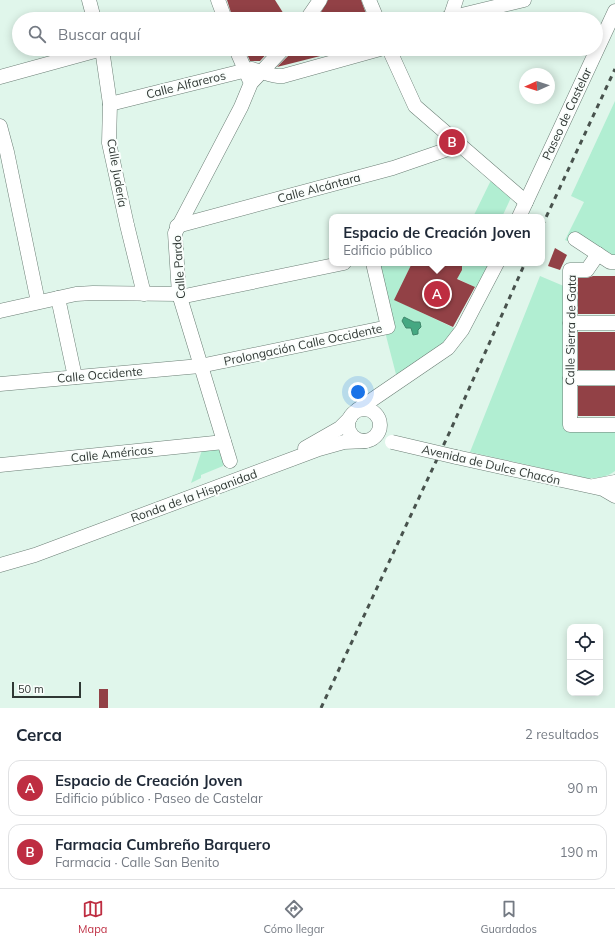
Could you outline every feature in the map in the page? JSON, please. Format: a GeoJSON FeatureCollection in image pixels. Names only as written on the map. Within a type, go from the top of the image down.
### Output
{"type":"FeatureCollection","features":[{"type":"Feature","properties":{"kind":"street"},"geometry":{"type":"LineString","coordinates":[[89,0],[92,12]]}},
{"type":"Feature","properties":{"kind":"street"},"geometry":{"type":"LineString","coordinates":[[218,0],[222,12]]}},
{"type":"Feature","properties":{"kind":"street"},"geometry":{"type":"LineString","coordinates":[[312,12],[320,0]]}},
{"type":"Feature","properties":{"kind":"street"},"geometry":{"type":"LineString","coordinates":[[368,0],[374,12]]}},
{"type":"Feature","properties":{"kind":"street"},"geometry":{"type":"LineString","coordinates":[[450,12],[456,0]]}},
{"type":"Feature","properties":{"kind":"street"},"geometry":{"type":"LineString","coordinates":[[473,12],[524,0]]}},
{"type":"Feature","properties":{"kind":"street","name":"Paseo de Castelar"},"geometry":{"type":"LineString","coordinates":[[603,36],[615,10]]}},
{"type":"Feature","properties":{"kind":"street"},"geometry":{"type":"LineString","coordinates":[[0,76],[76,56]]}},
{"type":"Feature","properties":{"kind":"street","name":"Calle Judería"},"geometry":{"type":"LineString","coordinates":[[103,56],[110,104],[109,143],[126,225],[144,294]]}},
{"type":"Feature","properties":{"kind":"street"},"geometry":{"type":"LineString","coordinates":[[239,56],[248,77]]}},
{"type":"Feature","properties":{"kind":"street","name":"Calle Pardo"},"geometry":{"type":"LineString","coordinates":[[230,461],[179,296],[175,240],[177,226],[242,107],[248,77],[263,71],[277,56]]}},
{"type":"Feature","properties":{"kind":"street"},"geometry":{"type":"LineString","coordinates":[[263,71],[276,77],[283,76],[355,56]]}},
{"type":"Feature","properties":{"kind":"street"},"geometry":{"type":"LineString","coordinates":[[393,56],[415,106],[526,202]]}},
{"type":"Feature","properties":{"kind":"street","name":"Paseo de Castelar"},"geometry":{"type":"LineString","coordinates":[[520,214],[594,56]]}},
{"type":"Feature","properties":{"kind":"street","name":"Calle Alfareros"},"geometry":{"type":"LineString","coordinates":[[110,104],[248,77]]}},
{"type":"Feature","properties":{"kind":"street"},"geometry":{"type":"LineString","coordinates":[[0,126],[7,152],[38,302]]}},
{"type":"Feature","properties":{"kind":"street","name":"Calle Alcántara"},"geometry":{"type":"LineString","coordinates":[[177,226],[386,170],[460,145]]}},
{"type":"Feature","properties":{"kind":"street"},"geometry":{"type":"LineString","coordinates":[[575,239],[610,262],[615,262]]}},
{"type":"Feature","properties":{"kind":"street","name":"Calle Sierra de Gata"},"geometry":{"type":"LineString","coordinates":[[598,254],[587,270],[570,270],[570,425],[615,424]]}},
{"type":"Feature","properties":{"kind":"street"},"geometry":{"type":"LineString","coordinates":[[0,311],[58,298],[94,293],[179,296],[329,266]]}},
{"type":"Feature","properties":{"kind":"street","name":"Prolongación Calle Occidente"},"geometry":{"type":"LineString","coordinates":[[200,366],[388,327],[374,266]]}},
{"type":"Feature","properties":{"kind":"street"},"geometry":{"type":"LineString","coordinates":[[406,378],[390,392],[383,403],[378,434],[368,440],[360,440],[351,434],[348,423],[354,414],[448,348],[462,330],[494,266]]}},
{"type":"Feature","properties":{"kind":"street"},"geometry":{"type":"LineString","coordinates":[[58,298],[75,377]]}},
{"type":"Feature","properties":{"kind":"street"},"geometry":{"type":"LineString","coordinates":[[570,323],[615,323]]}},
{"type":"Feature","properties":{"kind":"street","name":"Calle Occidente"},"geometry":{"type":"LineString","coordinates":[[0,384],[200,366]]}},
{"type":"Feature","properties":{"kind":"street"},"geometry":{"type":"LineString","coordinates":[[570,378],[615,378]]}},
{"type":"Feature","properties":{"kind":"street"},"geometry":{"type":"LineString","coordinates":[[354,414],[363,408],[373,411],[392,442]]}},
{"type":"Feature","properties":{"kind":"street","name":"Ronda de la Hispanidad"},"geometry":{"type":"LineString","coordinates":[[268,468],[340,428],[354,414]]}},
{"type":"Feature","properties":{"kind":"street","name":"Ronda de la Hispanidad"},"geometry":{"type":"LineString","coordinates":[[0,565],[35,555],[268,468],[338,444],[368,440]]}},
{"type":"Feature","properties":{"kind":"street","name":"Avenida de Dulce Chacón"},"geometry":{"type":"LineString","coordinates":[[368,440],[392,442],[589,486],[603,490],[615,496]]}},
{"type":"Feature","properties":{"kind":"street","name":"Calle Américas"},"geometry":{"type":"LineString","coordinates":[[0,465],[224,442]]}},
{"type":"Feature","properties":{"kind":"street","name":"Avenida de Dulce Chacón"},"geometry":{"type":"LineString","coordinates":[[589,486],[602,486],[615,482]]}},
{"type":"Feature","properties":{"kind":"street","name":"Ronda de la Hispanidad"},"geometry":{"type":"LineString","coordinates":[[0,556],[30,547],[87,525],[101,522],[120,523]]}},
{"type":"Feature","properties":{"kind":"shaded area"},"geometry":{"type":"Polygon","coordinates":[[[615,101],[615,262],[565,240],[584,202],[571,196],[615,101]]]}},
{"type":"Feature","properties":{"kind":"shaded area"},"geometry":{"type":"Polygon","coordinates":[[[494,174],[514,191],[503,214],[474,214],[494,174]]]}},
{"type":"Feature","properties":{"kind":"shaded area"},"geometry":{"type":"Polygon","coordinates":[[[374,266],[411,266],[395,300],[456,329],[448,348],[398,382],[384,328],[374,266]]]}},
{"type":"Feature","properties":{"kind":"shaded area"},"geometry":{"type":"Polygon","coordinates":[[[462,266],[496,266],[483,291],[454,277],[458,275],[462,266]]]}},
{"type":"Feature","properties":{"kind":"shaded area"},"geometry":{"type":"Polygon","coordinates":[[[540,276],[566,287],[570,424],[615,425],[615,471],[605,476],[598,478],[586,478],[470,452],[540,276]]]}},
{"type":"Feature","properties":{"kind":"shaded area"},"geometry":{"type":"Polygon","coordinates":[[[404,317],[414,322],[420,322],[421,327],[418,330],[418,334],[413,335],[411,328],[406,328],[402,321],[404,317]]]}},
{"type":"Feature","properties":{"kind":"shaded area"},"geometry":{"type":"Polygon","coordinates":[[[224,442],[230,461],[223,464],[223,466],[201,475],[201,478],[191,483],[204,444],[224,442]]]}},
{"type":"Feature","properties":{"kind":"building"},"geometry":{"type":"Polygon","coordinates":[[[227,0],[275,0],[283,12],[231,12],[227,0]]]}},
{"type":"Feature","properties":{"kind":"building"},"geometry":{"type":"Polygon","coordinates":[[[328,0],[361,0],[365,12],[321,12],[328,0]]]}},
{"type":"Feature","properties":{"kind":"building"},"geometry":{"type":"Polygon","coordinates":[[[248,56],[265,56],[260,61],[250,61],[248,56]]]}},
{"type":"Feature","properties":{"kind":"building"},"geometry":{"type":"Polygon","coordinates":[[[288,56],[320,56],[277,67],[288,56]]]}},
{"type":"Feature","properties":{"kind":"building"},"geometry":{"type":"Polygon","coordinates":[[[555,248],[567,255],[560,270],[548,266],[555,248]]]}},
{"type":"Feature","properties":{"kind":"building"},"geometry":{"type":"Polygon","coordinates":[[[411,266],[432,266],[436,268],[437,266],[462,266],[462,270],[457,279],[475,287],[453,327],[394,300],[411,266]]]}},
{"type":"Feature","properties":{"kind":"building"},"geometry":{"type":"Polygon","coordinates":[[[615,276],[615,314],[578,314],[578,278],[615,276]]]}},
{"type":"Feature","properties":{"kind":"building"},"geometry":{"type":"Polygon","coordinates":[[[578,332],[615,332],[615,370],[578,370],[578,332]]]}},
{"type":"Feature","properties":{"kind":"building"},"geometry":{"type":"Polygon","coordinates":[[[578,386],[615,386],[615,416],[578,416],[578,386]]]}},
{"type":"Feature","properties":{"kind":"building"},"geometry":{"type":"Polygon","coordinates":[[[99,689],[108,689],[108,708],[99,708],[99,689]]]}},
{"type":"Feature","properties":{"kind":"railway"},"geometry":{"type":"LineString","coordinates":[[545,220],[615,69]]}},
{"type":"Feature","properties":{"kind":"railway"},"geometry":{"type":"LineString","coordinates":[[321,708],[452,427],[524,266]]}},
{"type":"Feature","properties":{"kind":"place","name":"Farmacia Cumbreño Barquero"},"geometry":{"type":"Point","coordinates":[452,142]}},
{"type":"Feature","properties":{"kind":"place","name":"Espacio de Creación Joven"},"geometry":{"type":"Point","coordinates":[437,294]}}]}
